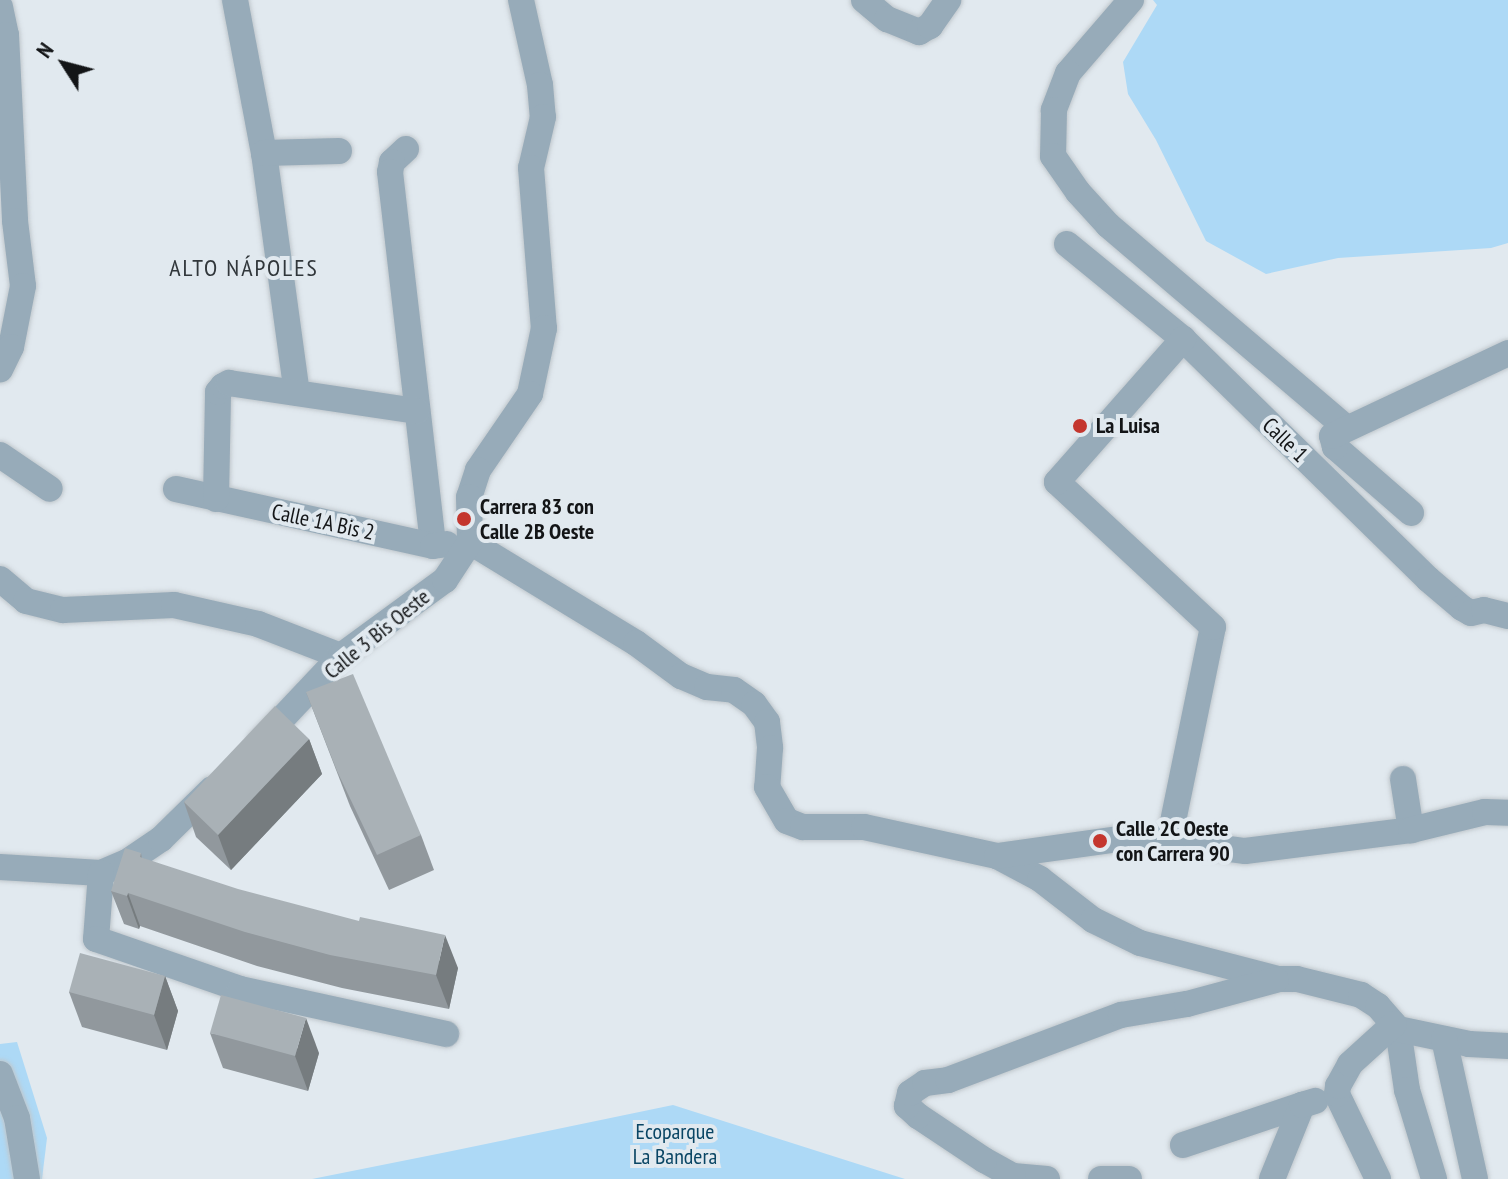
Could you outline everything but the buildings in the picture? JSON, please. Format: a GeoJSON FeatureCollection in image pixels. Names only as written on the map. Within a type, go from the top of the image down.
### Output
{"type":"FeatureCollection","features":[{"type":"Feature","properties":{"kind":"street"},"geometry":{"type":"LineString","coordinates":[[235,0],[264,153],[297,393]]}},
{"type":"Feature","properties":{"kind":"street"},"geometry":{"type":"LineString","coordinates":[[521,0],[543,117],[531,168],[544,328],[530,394],[478,470],[469,497],[470,542],[636,643],[681,676],[707,687],[734,690],[754,704],[767,722],[770,748],[767,787],[787,821],[803,827],[864,827],[997,856],[1040,879],[1093,920],[1140,943],[1278,979],[1297,979],[1361,995],[1396,1027],[1444,1039],[1508,1046]]}},
{"type":"Feature","properties":{"kind":"street"},"geometry":{"type":"LineString","coordinates":[[864,0],[887,19],[919,32],[930,26],[948,0]]}},
{"type":"Feature","properties":{"kind":"street"},"geometry":{"type":"LineString","coordinates":[[1131,0],[1068,73],[1054,110],[1053,156],[1078,192],[1108,225],[1345,427]]}},
{"type":"Feature","properties":{"kind":"street"},"geometry":{"type":"LineString","coordinates":[[0,7],[6,35],[15,221],[23,286],[11,347],[0,370]]}},
{"type":"Feature","properties":{"kind":"street"},"geometry":{"type":"LineString","coordinates":[[406,149],[392,162],[390,172],[433,546]]}},
{"type":"Feature","properties":{"kind":"street"},"geometry":{"type":"LineString","coordinates":[[264,153],[339,151]]}},
{"type":"Feature","properties":{"kind":"street","name":"Calle 1"},"geometry":{"type":"LineString","coordinates":[[1067,244],[1183,339],[1451,599],[1471,613],[1484,610],[1508,616]]}},
{"type":"Feature","properties":{"kind":"street"},"geometry":{"type":"LineString","coordinates":[[1169,841],[1213,627],[1057,482],[1183,339]]}},
{"type":"Feature","properties":{"kind":"street"},"geometry":{"type":"LineString","coordinates":[[1411,513],[1335,447],[1332,436],[1345,427],[1408,402],[1508,353]]}},
{"type":"Feature","properties":{"kind":"street"},"geometry":{"type":"LineString","coordinates":[[216,499],[218,392],[229,383],[417,411]]}},
{"type":"Feature","properties":{"kind":"street"},"geometry":{"type":"LineString","coordinates":[[0,455],[50,489]]}},
{"type":"Feature","properties":{"kind":"street","name":"Calle 1A Bis 2"},"geometry":{"type":"LineString","coordinates":[[176,489],[433,546],[470,542]]}},
{"type":"Feature","properties":{"kind":"street","name":"Calle 3 Bis Oeste"},"geometry":{"type":"LineString","coordinates":[[0,867],[101,873],[127,862],[161,839],[341,656],[445,580],[470,542]]}},
{"type":"Feature","properties":{"kind":"street"},"geometry":{"type":"LineString","coordinates":[[0,579],[26,601],[63,610],[174,605],[258,624],[341,656]]}},
{"type":"Feature","properties":{"kind":"street"},"geometry":{"type":"LineString","coordinates":[[1403,779],[1411,830]]}},
{"type":"Feature","properties":{"kind":"street"},"geometry":{"type":"LineString","coordinates":[[997,856],[1118,839],[1169,841],[1245,851],[1411,830],[1485,812],[1508,813]]}},
{"type":"Feature","properties":{"kind":"street"},"geometry":{"type":"LineString","coordinates":[[101,873],[96,939],[240,989],[446,1034]]}},
{"type":"Feature","properties":{"kind":"street"},"geometry":{"type":"LineString","coordinates":[[1047,1179],[1013,1176],[984,1160],[918,1116],[907,1106],[910,1093],[925,1083],[961,1076],[1121,1015],[1187,1004],[1278,979]]}},
{"type":"Feature","properties":{"kind":"street"},"geometry":{"type":"LineString","coordinates":[[1183,1145],[1337,1094],[1350,1064],[1396,1027]]}},
{"type":"Feature","properties":{"kind":"street"},"geometry":{"type":"LineString","coordinates":[[1396,1027],[1407,1090],[1434,1179]]}},
{"type":"Feature","properties":{"kind":"street"},"geometry":{"type":"LineString","coordinates":[[1444,1039],[1475,1179]]}},
{"type":"Feature","properties":{"kind":"street"},"geometry":{"type":"LineString","coordinates":[[0,1074],[17,1118],[27,1179]]}},
{"type":"Feature","properties":{"kind":"street"},"geometry":{"type":"LineString","coordinates":[[1337,1094],[1378,1179]]}},
{"type":"Feature","properties":{"kind":"street"},"geometry":{"type":"LineString","coordinates":[[1272,1179],[1302,1105]]}},
{"type":"Feature","properties":{"kind":"green space"},"geometry":{"type":"Polygon","coordinates":[[[1153,0],[1508,0],[1508,243],[1491,248],[1338,258],[1266,274],[1206,241],[1156,140],[1128,94],[1123,62],[1157,5],[1153,0]]]}},
{"type":"Feature","properties":{"kind":"green space"},"geometry":{"type":"Polygon","coordinates":[[[17,1042],[47,1138],[42,1179],[0,1179],[0,1044],[17,1042]]]}},
{"type":"Feature","properties":{"kind":"green space","name":"Ecoparque La Bandera"},"geometry":{"type":"Polygon","coordinates":[[[673,1105],[905,1179],[312,1179],[447,1152],[673,1105]]]}},
{"type":"Feature","properties":{"kind":"place","name":"La Luisa"},"geometry":{"type":"Point","coordinates":[1080,426]}},
{"type":"Feature","properties":{"kind":"place","name":"Carrera 83 con Calle 2B Oeste"},"geometry":{"type":"Point","coordinates":[464,519]}},
{"type":"Feature","properties":{"kind":"place","name":"Calle 2C Oeste con Carrera 90"},"geometry":{"type":"Point","coordinates":[1100,841]}},
{"type":"Feature","properties":{"kind":"district","name":"ALTO NÁPOLES"},"geometry":{"type":"Point","coordinates":[244,268]}}]}
